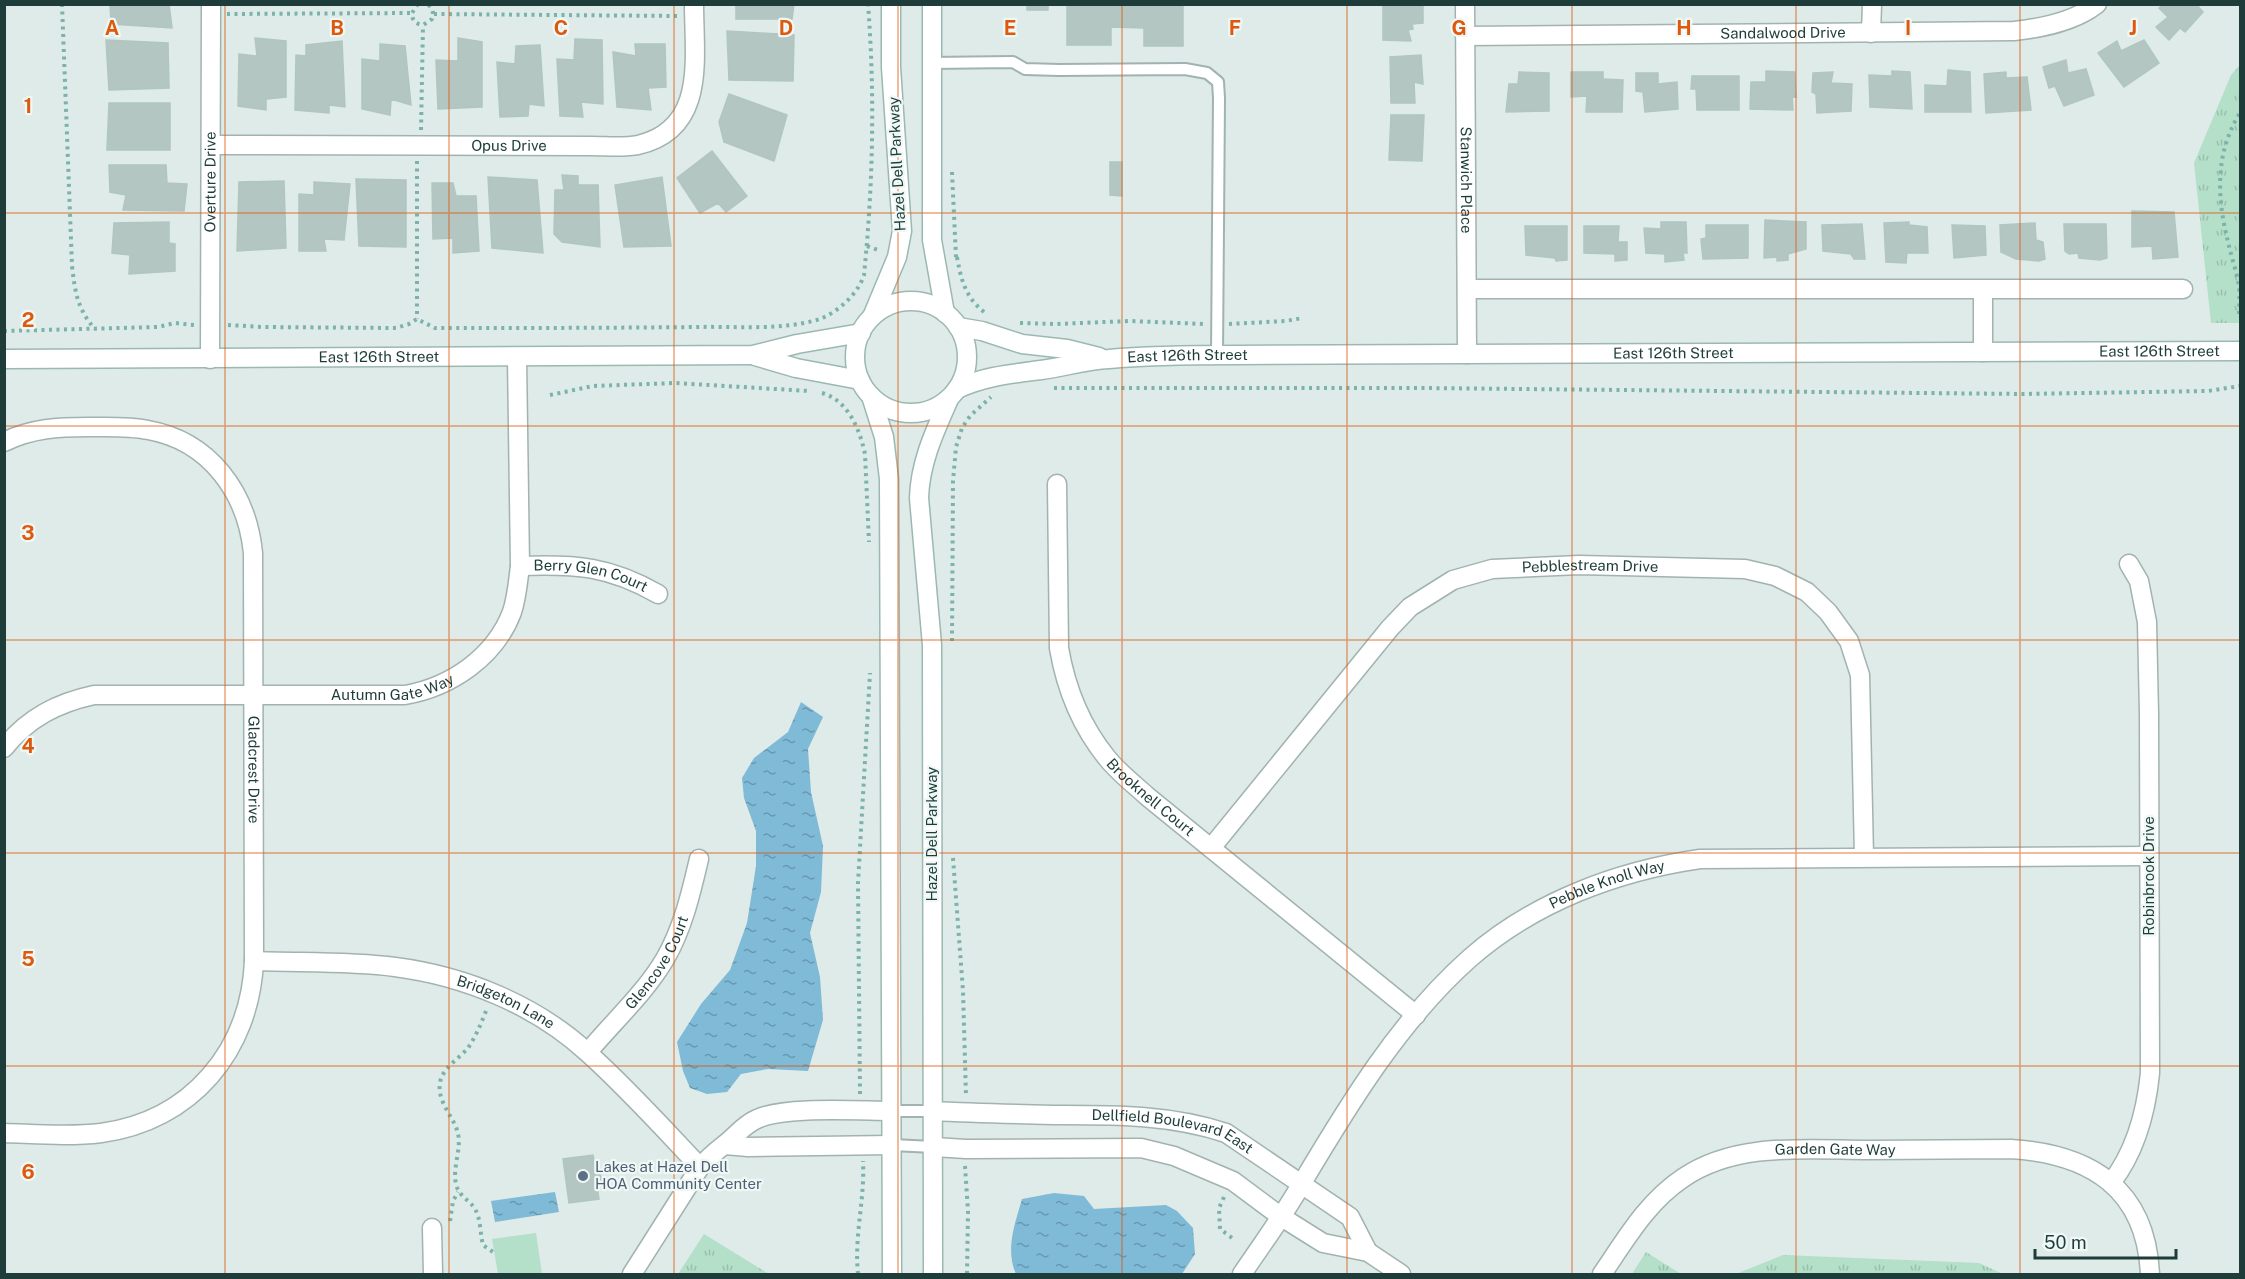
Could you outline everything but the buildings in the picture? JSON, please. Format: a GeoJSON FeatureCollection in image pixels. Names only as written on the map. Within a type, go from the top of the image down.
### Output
{"type":"FeatureCollection","features":[{"type":"Feature","properties":{"kind":"street","name":"Hazel Dell Parkway"},"geometry":{"type":"LineString","coordinates":[[872,317],[897,257],[902,231],[891,67],[891,4]]}},
{"type":"Feature","properties":{"kind":"street","name":"Hazel Dell Parkway"},"geometry":{"type":"LineString","coordinates":[[932,4],[933,251],[945,313]]}},
{"type":"Feature","properties":{"kind":"street","name":"Stanwich Place"},"geometry":{"type":"LineString","coordinates":[[1465,4],[1467,354]]}},
{"type":"Feature","properties":{"kind":"street"},"geometry":{"type":"LineString","coordinates":[[1872,4],[1872,33]]}},
{"type":"Feature","properties":{"kind":"street","name":"Sandalwood Drive"},"geometry":{"type":"LineString","coordinates":[[1465,36],[2014,31],[2040,28],[2086,13],[2097,4]]}},
{"type":"Feature","properties":{"kind":"street","name":"Overture Drive"},"geometry":{"type":"LineString","coordinates":[[210,359],[211,9]]}},
{"type":"Feature","properties":{"kind":"street","name":"Opus Drive"},"geometry":{"type":"LineString","coordinates":[[212,145],[624,146],[656,140],[676,125],[690,103],[694,64],[694,11]]}},
{"type":"Feature","properties":{"kind":"street"},"geometry":{"type":"LineString","coordinates":[[1467,289],[2182,289]]}},
{"type":"Feature","properties":{"kind":"street"},"geometry":{"type":"LineString","coordinates":[[1983,290],[1983,352]]}},
{"type":"Feature","properties":{"kind":"street"},"geometry":{"type":"LineString","coordinates":[[871,396],[889,408],[909,413],[930,410],[953,394],[967,363],[965,345],[958,327],[945,313],[928,304],[908,302],[889,306],[872,317],[861,333],[857,342],[855,362],[860,380],[871,396],[886,449],[889,479],[892,1275]]}},
{"type":"Feature","properties":{"kind":"street","name":"East 126th Street"},"geometry":{"type":"LineString","coordinates":[[958,327],[982,331],[1022,344],[1066,349],[1106,359]]}},
{"type":"Feature","properties":{"kind":"street","name":"East 126th Street"},"geometry":{"type":"LineString","coordinates":[[4,359],[753,355],[797,344],[861,333]]}},
{"type":"Feature","properties":{"kind":"street","name":"East 126th Street"},"geometry":{"type":"LineString","coordinates":[[953,394],[987,377],[1106,359],[1217,355],[2241,351]]}},
{"type":"Feature","properties":{"kind":"street","name":"East 126th Street"},"geometry":{"type":"LineString","coordinates":[[753,355],[796,368],[860,380]]}},
{"type":"Feature","properties":{"kind":"street","name":"Autumn Gate Way"},"geometry":{"type":"LineString","coordinates":[[4,748],[36,716],[76,699],[94,695],[405,695],[436,687],[472,666],[491,648],[503,631],[518,591],[520,566],[517,358]]}},
{"type":"Feature","properties":{"kind":"street","name":"Hazel Dell Parkway"},"geometry":{"type":"LineString","coordinates":[[933,1275],[932,645],[919,486],[925,454],[953,394]]}},
{"type":"Feature","properties":{"kind":"street","name":"Gladcrest Drive"},"geometry":{"type":"LineString","coordinates":[[4,442],[24,434],[58,427],[123,426],[148,430],[189,444],[219,469],[239,499],[251,537],[254,961],[252,986],[237,1036],[212,1074],[169,1110],[138,1124],[101,1132],[4,1133]]}},
{"type":"Feature","properties":{"kind":"street","name":"Brooknell Court"},"geometry":{"type":"LineString","coordinates":[[1057,484],[1059,648],[1063,671],[1074,705],[1083,723],[1108,760],[1148,797],[1416,1015]]}},
{"type":"Feature","properties":{"kind":"street","name":"Robinbrook Drive"},"geometry":{"type":"LineString","coordinates":[[2111,1182],[2124,1166],[2135,1143],[2148,1093],[2150,1073],[2147,622],[2139,581],[2129,564]]}},
{"type":"Feature","properties":{"kind":"street","name":"Berry Glen Court"},"geometry":{"type":"LineString","coordinates":[[520,566],[578,565],[604,570],[633,579],[658,594]]}},
{"type":"Feature","properties":{"kind":"street","name":"Pebblestream Drive"},"geometry":{"type":"LineString","coordinates":[[1211,848],[1390,628],[1410,607],[1453,580],[1473,573],[1492,569],[1579,565],[1745,569],[1775,576],[1807,592],[1828,612],[1849,641],[1860,675],[1863,856]]}},
{"type":"Feature","properties":{"kind":"street","name":"Pebble Knoll Way"},"geometry":{"type":"LineString","coordinates":[[1242,1275],[1382,1058],[1416,1015],[1440,987],[1471,957],[1539,910],[1610,880],[1642,870],[1700,859],[1863,856],[2149,856]]}},
{"type":"Feature","properties":{"kind":"street","name":"Glencove Court"},"geometry":{"type":"LineString","coordinates":[[588,1052],[665,960],[680,929],[699,859]]}},
{"type":"Feature","properties":{"kind":"street","name":"Bridgeton Lane"},"geometry":{"type":"LineString","coordinates":[[254,961],[395,967],[472,984],[508,999],[540,1017],[588,1052],[700,1167]]}},
{"type":"Feature","properties":{"kind":"street"},"geometry":{"type":"LineString","coordinates":[[632,1275],[700,1167],[744,1126],[772,1114],[892,1111]]}},
{"type":"Feature","properties":{"kind":"street","name":"Dellfield Boulevard East"},"geometry":{"type":"LineString","coordinates":[[933,1111],[980,1114],[1131,1115],[1202,1125],[1226,1133],[1350,1217],[1368,1252]]}},
{"type":"Feature","properties":{"kind":"street"},"geometry":{"type":"LineString","coordinates":[[725,1145],[747,1147],[892,1145]]}},
{"type":"Feature","properties":{"kind":"street","name":"Dellfield Boulevard East"},"geometry":{"type":"LineString","coordinates":[[934,1147],[966,1149],[1141,1148],[1174,1156],[1233,1181],[1280,1216],[1323,1242],[1368,1252],[1401,1275]]}},
{"type":"Feature","properties":{"kind":"street","name":"Garden Gate Way"},"geometry":{"type":"LineString","coordinates":[[1602,1275],[1638,1220],[1654,1201],[1700,1168],[1740,1154],[1791,1150],[2038,1151],[2072,1160],[2111,1182]]}},
{"type":"Feature","properties":{"kind":"street"},"geometry":{"type":"LineString","coordinates":[[2111,1182],[2129,1202],[2140,1223],[2149,1251],[2150,1275]]}},
{"type":"Feature","properties":{"kind":"street"},"geometry":{"type":"LineString","coordinates":[[432,1228],[433,1275]]}},
{"type":"Feature","properties":{"kind":"lane"},"geometry":{"type":"LineString","coordinates":[[931,63],[1013,62],[1025,69],[1059,70],[1185,69],[1207,73],[1218,82],[1217,355]]}},
{"type":"Feature","properties":{"kind":"lane"},"geometry":{"type":"LineString","coordinates":[[892,1111],[933,1111]]}},
{"type":"Feature","properties":{"kind":"lane"},"geometry":{"type":"LineString","coordinates":[[892,1145],[934,1147]]}},
{"type":"Feature","properties":{"kind":"path"},"geometry":{"type":"LineString","coordinates":[[62,4],[75,297],[81,311],[94,329]]}},
{"type":"Feature","properties":{"kind":"path"},"geometry":{"type":"LineString","coordinates":[[418,4],[412,13],[414,22],[423,25],[432,20],[434,14],[426,4]]}},
{"type":"Feature","properties":{"kind":"path"},"geometry":{"type":"LineString","coordinates":[[417,319],[435,328],[771,326],[810,321],[834,312],[858,288],[864,275],[870,159],[868,4]]}},
{"type":"Feature","properties":{"kind":"path"},"geometry":{"type":"LineString","coordinates":[[211,9],[412,13]]}},
{"type":"Feature","properties":{"kind":"path"},"geometry":{"type":"LineString","coordinates":[[434,14],[694,11]]}},
{"type":"Feature","properties":{"kind":"path"},"geometry":{"type":"LineString","coordinates":[[417,319],[417,160],[421,132],[423,25]]}},
{"type":"Feature","properties":{"kind":"path"},"geometry":{"type":"LineString","coordinates":[[2239,314],[2239,287],[2222,214],[2220,173],[2223,150],[2231,128],[2241,113]]}},
{"type":"Feature","properties":{"kind":"path"},"geometry":{"type":"LineString","coordinates":[[867,246],[885,252]]}},
{"type":"Feature","properties":{"kind":"path"},"geometry":{"type":"LineString","coordinates":[[957,257],[963,284],[970,299],[990,316]]}},
{"type":"Feature","properties":{"kind":"path"},"geometry":{"type":"LineString","coordinates":[[1013,322],[1056,324],[1130,321],[1216,324],[1303,318]]}},
{"type":"Feature","properties":{"kind":"path"},"geometry":{"type":"LineString","coordinates":[[4,331],[158,327],[175,323],[396,328],[417,319]]}},
{"type":"Feature","properties":{"kind":"path"},"geometry":{"type":"LineString","coordinates":[[550,395],[593,386],[675,383],[787,389],[827,394],[851,416],[862,439],[865,454],[869,552]]}},
{"type":"Feature","properties":{"kind":"path"},"geometry":{"type":"LineString","coordinates":[[1043,388],[1433,388],[2022,394],[2208,391],[2241,386]]}},
{"type":"Feature","properties":{"kind":"path"},"geometry":{"type":"LineString","coordinates":[[952,651],[953,473],[956,447],[962,428],[970,416],[994,395]]}},
{"type":"Feature","properties":{"kind":"path"},"geometry":{"type":"LineString","coordinates":[[860,1093],[858,883],[870,668]]}},
{"type":"Feature","properties":{"kind":"path"},"geometry":{"type":"LineString","coordinates":[[953,853],[963,991],[966,1094]]}},
{"type":"Feature","properties":{"kind":"path"},"geometry":{"type":"LineString","coordinates":[[486,1011],[472,1041],[446,1070],[440,1083],[441,1096],[458,1132],[454,1173],[459,1192],[475,1210],[483,1245],[493,1252]]}},
{"type":"Feature","properties":{"kind":"path"},"geometry":{"type":"LineString","coordinates":[[965,1168],[968,1211],[967,1275]]}},
{"type":"Feature","properties":{"kind":"path"},"geometry":{"type":"LineString","coordinates":[[858,1275],[856,1241],[864,1172]]}},
{"type":"Feature","properties":{"kind":"path"},"geometry":{"type":"LineString","coordinates":[[450,1221],[453,1201],[459,1192]]}},
{"type":"Feature","properties":{"kind":"path"},"geometry":{"type":"LineString","coordinates":[[1225,1196],[1219,1208],[1220,1229],[1235,1240]]}},
{"type":"Feature","properties":{"kind":"green space"},"geometry":{"type":"Polygon","coordinates":[[[2240,65],[2240,323],[2211,323],[2194,163],[2231,75],[2240,65]]]}},
{"type":"Feature","properties":{"kind":"green space"},"geometry":{"type":"Polygon","coordinates":[[[536,1233],[542,1274],[498,1274],[492,1239],[536,1233]]]}},
{"type":"Feature","properties":{"kind":"green space"},"geometry":{"type":"Polygon","coordinates":[[[704,1234],[769,1274],[678,1274],[704,1234]]]}},
{"type":"Feature","properties":{"kind":"green space"},"geometry":{"type":"Polygon","coordinates":[[[1646,1252],[1681,1274],[1632,1274],[1646,1252]]]}},
{"type":"Feature","properties":{"kind":"green space"},"geometry":{"type":"Polygon","coordinates":[[[1783,1255],[1979,1263],[2003,1274],[1736,1274],[1783,1255]]]}},
{"type":"Feature","properties":{"kind":"water"},"geometry":{"type":"Polygon","coordinates":[[[801,702],[823,717],[808,749],[811,792],[823,846],[821,892],[810,933],[820,977],[823,1020],[808,1071],[768,1069],[741,1074],[727,1092],[707,1094],[690,1088],[683,1071],[677,1042],[701,1004],[730,970],[747,923],[756,866],[756,831],[744,798],[742,778],[754,758],[788,732],[801,702]]]}},
{"type":"Feature","properties":{"kind":"water"},"geometry":{"type":"Polygon","coordinates":[[[555,1192],[559,1212],[495,1222],[491,1201],[555,1192]]]}},
{"type":"Feature","properties":{"kind":"water"},"geometry":{"type":"Polygon","coordinates":[[[1054,1193],[1084,1196],[1094,1209],[1166,1205],[1177,1211],[1193,1228],[1195,1254],[1182,1274],[1016,1274],[1011,1246],[1022,1199],[1054,1193]]]}},
{"type":"Feature","properties":{"kind":"place","name":"Lakes at Hazel Dell HOA Community Center"},"geometry":{"type":"Point","coordinates":[583,1176]}}]}
